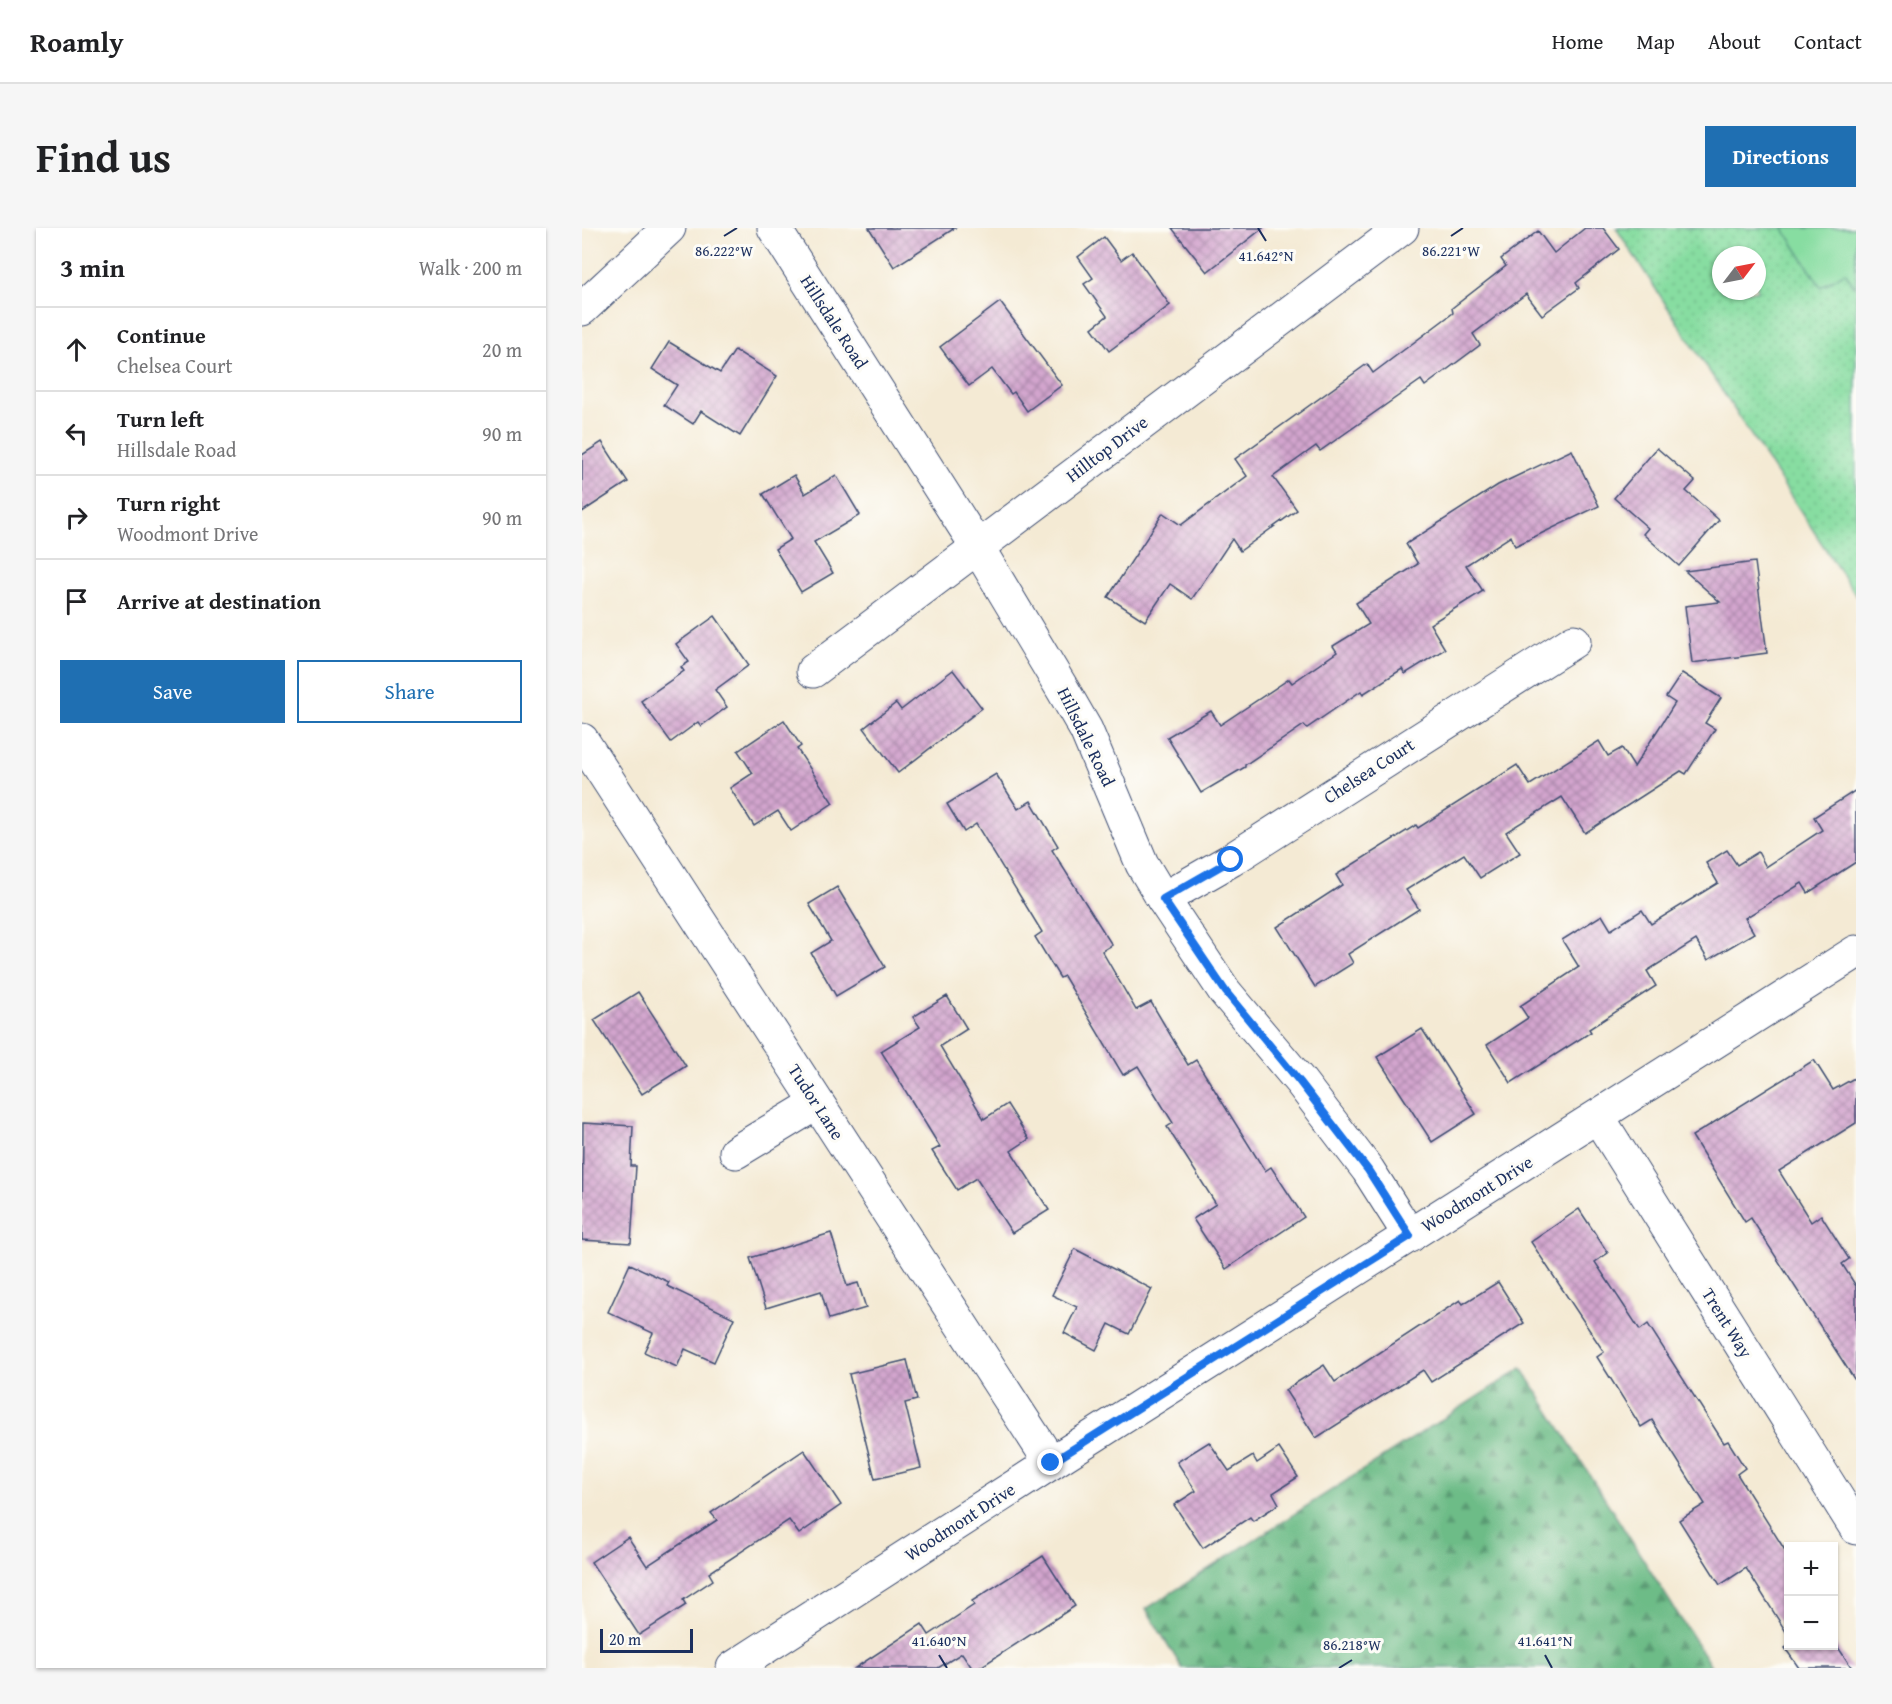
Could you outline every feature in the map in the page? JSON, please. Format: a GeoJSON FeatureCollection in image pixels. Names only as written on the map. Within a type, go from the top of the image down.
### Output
{"type":"FeatureCollection","features":[{"type":"Feature","properties":{"kind":"street"},"geometry":{"type":"LineString","coordinates":[[582,309],[669,228]]}},
{"type":"Feature","properties":{"kind":"street","name":"Hillsdale Road"},"geometry":{"type":"LineString","coordinates":[[774,228],[978,548],[1086,730],[1142,864],[1163,899],[1226,992],[1368,1170],[1410,1236]]}},
{"type":"Feature","properties":{"kind":"street","name":"Hilltop Drive"},"geometry":{"type":"LineString","coordinates":[[813,671],[1402,228]]}},
{"type":"Feature","properties":{"kind":"street","name":"Chelsea Court"},"geometry":{"type":"LineString","coordinates":[[1163,899],[1231,860],[1574,641]]}},
{"type":"Feature","properties":{"kind":"street","name":"Tudor Lane"},"geometry":{"type":"LineString","coordinates":[[582,740],[1051,1463]]}},
{"type":"Feature","properties":{"kind":"street","name":"Woodmont Drive"},"geometry":{"type":"LineString","coordinates":[[733,1668],[1051,1463],[1856,952]]}},
{"type":"Feature","properties":{"kind":"street"},"geometry":{"type":"LineString","coordinates":[[736,1152],[817,1103]]}},
{"type":"Feature","properties":{"kind":"street","name":"Trent Way"},"geometry":{"type":"LineString","coordinates":[[1598,1117],[1856,1528]]}},
{"type":"Feature","properties":{"kind":"green space"},"geometry":{"type":"Polygon","coordinates":[[[1616,228],[1856,228],[1856,596],[1616,228]]]}},
{"type":"Feature","properties":{"kind":"green space"},"geometry":{"type":"Polygon","coordinates":[[[1783,228],[1856,228],[1856,289],[1845,272],[1821,287],[1783,228]]]}},
{"type":"Feature","properties":{"kind":"green space"},"geometry":{"type":"Polygon","coordinates":[[[1522,1368],[1712,1668],[1182,1668],[1146,1609],[1522,1368]]]}},
{"type":"Feature","properties":{"kind":"building"},"geometry":{"type":"Polygon","coordinates":[[[869,228],[955,228],[894,267],[869,228]]]}},
{"type":"Feature","properties":{"kind":"building"},"geometry":{"type":"Polygon","coordinates":[[[1172,228],[1263,228],[1207,272],[1172,228]]]}},
{"type":"Feature","properties":{"kind":"building"},"geometry":{"type":"Polygon","coordinates":[[[1585,228],[1603,228],[1619,249],[1576,283],[1579,288],[1542,315],[1526,294],[1473,334],[1480,345],[1425,386],[1421,380],[1320,451],[1316,446],[1273,477],[1297,510],[1240,551],[1232,539],[1192,599],[1170,584],[1145,621],[1108,597],[1163,513],[1181,525],[1247,476],[1235,459],[1367,364],[1373,373],[1453,313],[1452,308],[1506,266],[1501,259],[1538,231],[1554,253],[1585,228]]]}},
{"type":"Feature","properties":{"kind":"building"},"geometry":{"type":"Polygon","coordinates":[[[1104,237],[1121,260],[1132,252],[1170,305],[1109,351],[1092,328],[1107,316],[1084,284],[1093,278],[1078,257],[1104,237]]]}},
{"type":"Feature","properties":{"kind":"building"},"geometry":{"type":"Polygon","coordinates":[[[1000,302],[1062,385],[1027,411],[1014,392],[1011,394],[992,369],[969,386],[940,347],[1000,302]]]}},
{"type":"Feature","properties":{"kind":"building"},"geometry":{"type":"Polygon","coordinates":[[[669,342],[720,373],[735,350],[777,376],[740,436],[701,411],[693,424],[664,405],[677,385],[652,369],[669,342]]]}},
{"type":"Feature","properties":{"kind":"building"},"geometry":{"type":"Polygon","coordinates":[[[602,442],[628,482],[582,512],[582,455],[602,442]]]}},
{"type":"Feature","properties":{"kind":"building"},"geometry":{"type":"Polygon","coordinates":[[[1657,448],[1695,481],[1686,491],[1719,520],[1679,566],[1643,534],[1648,528],[1614,498],[1657,448]]]}},
{"type":"Feature","properties":{"kind":"building"},"geometry":{"type":"Polygon","coordinates":[[[1572,450],[1599,506],[1515,546],[1511,536],[1466,565],[1483,591],[1430,624],[1445,649],[1405,674],[1402,669],[1363,694],[1361,691],[1307,728],[1304,725],[1245,767],[1201,793],[1167,737],[1211,711],[1220,725],[1289,679],[1292,683],[1337,652],[1333,646],[1369,624],[1356,603],[1418,564],[1406,544],[1498,485],[1572,450]]]}},
{"type":"Feature","properties":{"kind":"building"},"geometry":{"type":"Polygon","coordinates":[[[794,475],[805,494],[836,475],[860,515],[814,542],[833,573],[801,592],[775,549],[791,539],[763,494],[794,475]]]}},
{"type":"Feature","properties":{"kind":"building"},"geometry":{"type":"Polygon","coordinates":[[[1755,562],[1767,653],[1692,663],[1685,606],[1720,602],[1685,571],[1755,562]]]}},
{"type":"Feature","properties":{"kind":"building"},"geometry":{"type":"Polygon","coordinates":[[[715,616],[749,665],[715,690],[727,707],[701,726],[698,722],[671,742],[641,701],[684,671],[681,667],[689,662],[676,644],[715,616]]]}},
{"type":"Feature","properties":{"kind":"building"},"geometry":{"type":"Polygon","coordinates":[[[953,670],[982,708],[898,773],[864,728],[896,703],[901,710],[953,670]]]}},
{"type":"Feature","properties":{"kind":"building"},"geometry":{"type":"Polygon","coordinates":[[[1682,673],[1721,698],[1705,723],[1715,729],[1686,774],[1681,771],[1585,833],[1562,797],[1506,832],[1520,853],[1480,878],[1464,854],[1406,890],[1419,909],[1348,954],[1353,963],[1315,987],[1277,927],[1342,885],[1336,875],[1416,825],[1418,828],[1517,765],[1530,785],[1599,741],[1608,756],[1622,748],[1634,767],[1675,703],[1666,697],[1682,673]]]}},
{"type":"Feature","properties":{"kind":"building"},"geometry":{"type":"Polygon","coordinates":[[[784,720],[801,746],[797,749],[833,803],[791,831],[778,811],[754,826],[730,788],[753,773],[738,751],[784,720]]]}},
{"type":"Feature","properties":{"kind":"building"},"geometry":{"type":"Polygon","coordinates":[[[996,774],[1018,809],[1031,801],[1058,846],[1052,850],[1112,945],[1102,951],[1136,1010],[1151,1002],[1188,1065],[1196,1060],[1265,1171],[1271,1167],[1304,1217],[1226,1269],[1193,1219],[1216,1204],[1167,1127],[1173,1123],[1138,1066],[1123,1075],[1064,976],[1060,978],[1035,937],[1042,932],[976,824],[964,832],[947,804],[996,774]]]}},
{"type":"Feature","properties":{"kind":"building"},"geometry":{"type":"Polygon","coordinates":[[[1856,790],[1856,862],[1808,893],[1802,883],[1745,918],[1754,933],[1708,960],[1696,940],[1647,971],[1656,986],[1589,1029],[1591,1032],[1511,1083],[1487,1045],[1528,1018],[1520,1006],[1579,967],[1562,940],[1602,915],[1611,930],[1642,910],[1651,924],[1718,883],[1706,863],[1727,850],[1737,865],[1758,852],[1766,867],[1822,830],[1814,817],[1856,790]]]}},
{"type":"Feature","properties":{"kind":"building"},"geometry":{"type":"Polygon","coordinates":[[[837,887],[885,967],[836,996],[811,953],[831,941],[809,904],[837,887]]]}},
{"type":"Feature","properties":{"kind":"building"},"geometry":{"type":"Polygon","coordinates":[[[638,992],[686,1066],[642,1094],[594,1020],[638,992]]]}},
{"type":"Feature","properties":{"kind":"building"},"geometry":{"type":"Polygon","coordinates":[[[947,996],[967,1029],[940,1046],[984,1119],[1007,1104],[1029,1139],[1011,1151],[1049,1210],[1012,1233],[976,1178],[957,1190],[932,1151],[940,1147],[881,1051],[920,1027],[913,1017],[947,996]]]}},
{"type":"Feature","properties":{"kind":"building"},"geometry":{"type":"Polygon","coordinates":[[[1422,1029],[1476,1114],[1432,1142],[1377,1057],[1422,1029]]]}},
{"type":"Feature","properties":{"kind":"building"},"geometry":{"type":"Polygon","coordinates":[[[1814,1060],[1833,1090],[1856,1077],[1856,1123],[1779,1171],[1811,1222],[1821,1215],[1849,1259],[1842,1264],[1856,1286],[1856,1382],[1751,1218],[1745,1222],[1692,1136],[1814,1060]]]}},
{"type":"Feature","properties":{"kind":"building"},"geometry":{"type":"Polygon","coordinates":[[[583,1123],[633,1126],[631,1166],[636,1166],[631,1243],[582,1240],[583,1123]]]}},
{"type":"Feature","properties":{"kind":"building"},"geometry":{"type":"Polygon","coordinates":[[[1579,1209],[1608,1253],[1595,1262],[1640,1330],[1648,1324],[1724,1443],[1728,1441],[1745,1468],[1737,1474],[1784,1549],[1784,1629],[1746,1568],[1720,1585],[1679,1520],[1705,1504],[1652,1420],[1641,1427],[1597,1357],[1604,1352],[1531,1242],[1579,1209]]]}},
{"type":"Feature","properties":{"kind":"building"},"geometry":{"type":"Polygon","coordinates":[[[831,1233],[847,1286],[858,1283],[866,1308],[829,1319],[821,1291],[766,1308],[750,1258],[831,1233]]]}},
{"type":"Feature","properties":{"kind":"building"},"geometry":{"type":"Polygon","coordinates":[[[1075,1249],[1152,1289],[1129,1334],[1109,1324],[1096,1350],[1064,1333],[1077,1307],[1052,1295],[1075,1249]]]}},
{"type":"Feature","properties":{"kind":"building"},"geometry":{"type":"Polygon","coordinates":[[[630,1264],[669,1282],[667,1286],[734,1318],[714,1362],[685,1349],[677,1367],[644,1352],[653,1333],[608,1312],[630,1264]]]}},
{"type":"Feature","properties":{"kind":"building"},"geometry":{"type":"Polygon","coordinates":[[[1498,1282],[1524,1323],[1431,1382],[1423,1370],[1316,1438],[1285,1390],[1324,1365],[1335,1382],[1460,1300],[1463,1304],[1498,1282]]]}},
{"type":"Feature","properties":{"kind":"building"},"geometry":{"type":"Polygon","coordinates":[[[907,1360],[917,1400],[905,1403],[921,1468],[875,1479],[849,1374],[907,1360]]]}},
{"type":"Feature","properties":{"kind":"building"},"geometry":{"type":"Polygon","coordinates":[[[1209,1442],[1229,1471],[1253,1456],[1257,1463],[1279,1448],[1298,1477],[1273,1493],[1279,1504],[1253,1521],[1250,1517],[1203,1548],[1174,1505],[1196,1491],[1177,1462],[1209,1442]]]}},
{"type":"Feature","properties":{"kind":"building"},"geometry":{"type":"Polygon","coordinates":[[[804,1450],[841,1505],[799,1534],[789,1520],[709,1573],[713,1580],[683,1600],[686,1605],[639,1635],[591,1562],[628,1537],[647,1566],[717,1520],[711,1513],[804,1450]]]}},
{"type":"Feature","properties":{"kind":"building"},"geometry":{"type":"Polygon","coordinates":[[[1043,1556],[1075,1606],[979,1668],[972,1668],[962,1653],[938,1668],[855,1668],[922,1624],[929,1635],[974,1605],[972,1601],[1043,1556]]]}},
{"type":"Feature","properties":{"kind":"building"},"geometry":{"type":"Polygon","coordinates":[[[1838,1647],[1852,1668],[1799,1668],[1786,1650],[1838,1650],[1838,1647]]]}},
{"type":"Feature","properties":{"kind":"route"},"geometry":{"type":"LineString","coordinates":[[1051,1463],[1410,1236],[1368,1170],[1226,992],[1163,899],[1231,860]]}}]}
